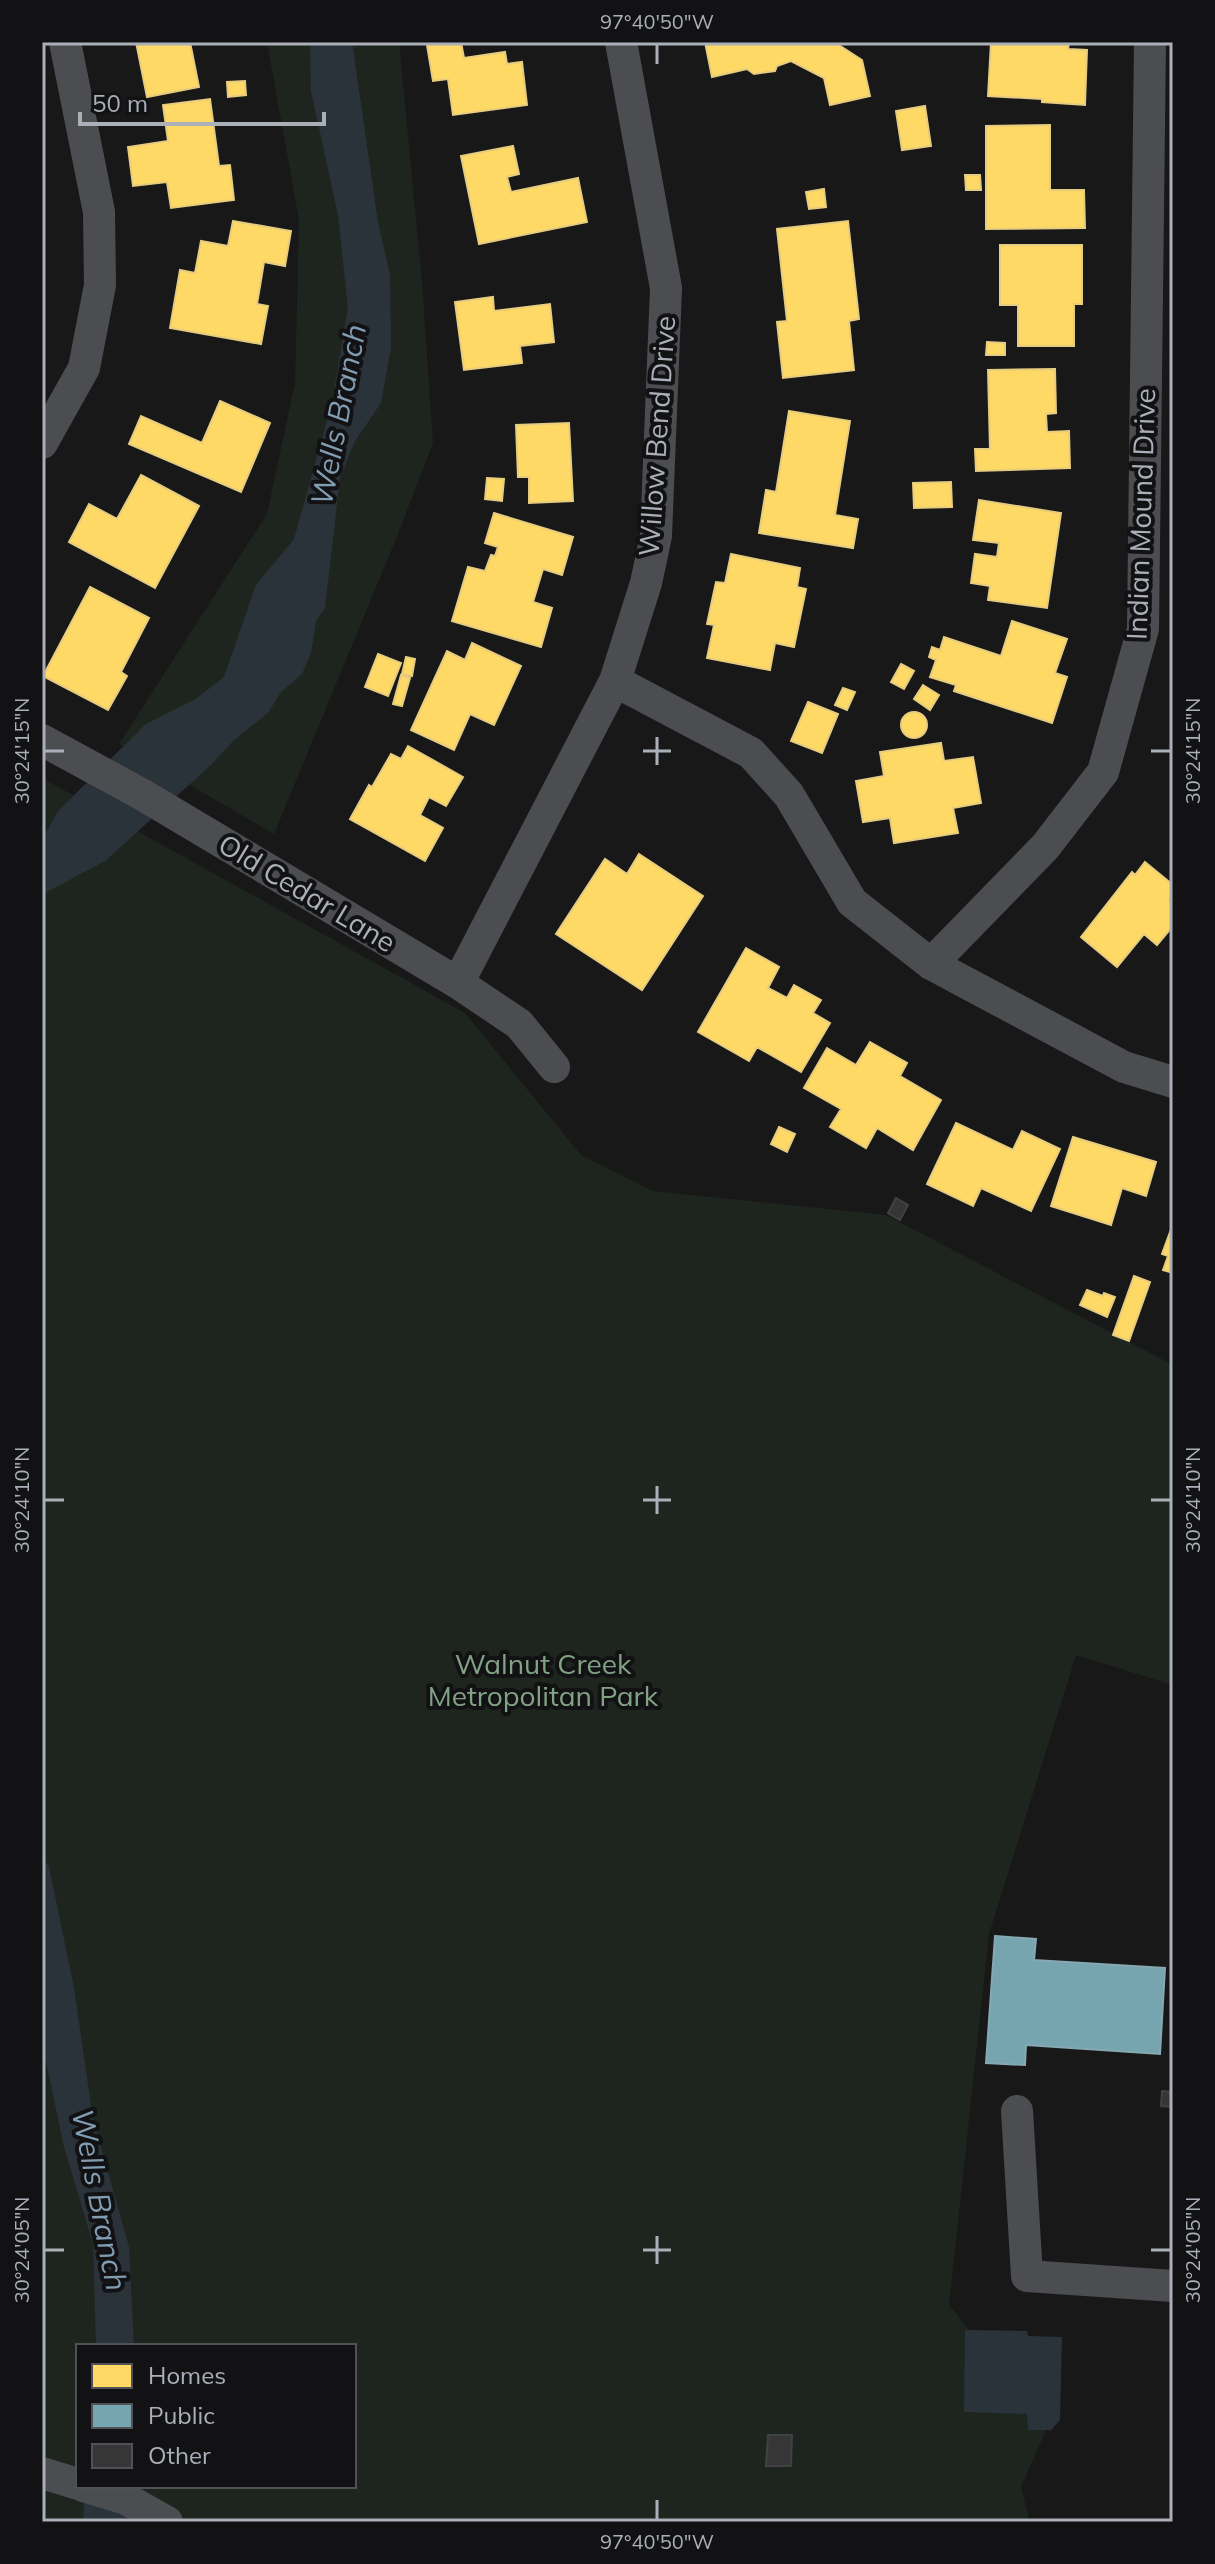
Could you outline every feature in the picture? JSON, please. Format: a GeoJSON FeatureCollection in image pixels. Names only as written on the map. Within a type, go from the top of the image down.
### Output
{"type":"FeatureCollection","features":[{"type":"Feature","properties":{"kind":"street"},"geometry":{"type":"LineString","coordinates":[[42,443],[84,368],[100,285],[99,212],[65,42]]}},
{"type":"Feature","properties":{"kind":"street","name":"Willow Bend Drive"},"geometry":{"type":"LineString","coordinates":[[458,983],[615,681],[646,583],[656,536],[666,288],[621,42]]}},
{"type":"Feature","properties":{"kind":"street","name":"Indian Mound Drive"},"geometry":{"type":"LineString","coordinates":[[931,964],[1045,847],[1103,772],[1143,629],[1150,42]]}},
{"type":"Feature","properties":{"kind":"street"},"geometry":{"type":"LineString","coordinates":[[615,681],[751,753],[789,795],[852,902],[931,964],[1124,1067],[1173,1082]]}},
{"type":"Feature","properties":{"kind":"street","name":"Old Cedar Lane"},"geometry":{"type":"LineString","coordinates":[[42,740],[143,795],[458,983],[519,1024],[554,1067]]}},
{"type":"Feature","properties":{"kind":"street"},"geometry":{"type":"LineString","coordinates":[[1017,2111],[1027,2276],[1173,2286]]}},
{"type":"Feature","properties":{"kind":"street"},"geometry":{"type":"LineString","coordinates":[[42,2473],[76,2483]]}},
{"type":"Feature","properties":{"kind":"street"},"geometry":{"type":"LineString","coordinates":[[91,2488],[126,2499],[167,2522]]}},
{"type":"Feature","properties":{"kind":"green space"},"geometry":{"type":"Polygon","coordinates":[[[267,42],[399,42],[422,282],[433,443],[274,834],[119,744],[267,514],[295,383],[299,220],[267,42]]]}},
{"type":"Feature","properties":{"kind":"green space","name":"Walnut Creek Metropolitan Park"},"geometry":{"type":"Polygon","coordinates":[[[42,778],[465,1013],[581,1155],[653,1191],[886,1215],[1173,1365],[1173,1685],[1076,1655],[989,1934],[949,2305],[1048,2426],[1021,2487],[1030,2522],[42,2522],[42,778]]]}},
{"type":"Feature","properties":{"kind":"water","name":"Wells Branch"},"geometry":{"type":"Polygon","coordinates":[[[310,42],[352,42],[378,222],[390,275],[391,348],[381,403],[355,441],[340,478],[325,608],[316,621],[311,653],[302,674],[281,692],[268,713],[233,741],[211,765],[105,861],[42,897],[42,840],[58,811],[146,724],[197,698],[224,677],[256,585],[294,539],[332,403],[348,308],[338,215],[311,91],[310,42]]]}},
{"type":"Feature","properties":{"kind":"water","name":"Wells Branch"},"geometry":{"type":"Polygon","coordinates":[[[42,1857],[49,1867],[74,1988],[93,2119],[129,2247],[134,2344],[96,2344],[93,2244],[64,2147],[43,2047],[42,1857]]]}},
{"type":"Feature","properties":{"kind":"water"},"geometry":{"type":"Polygon","coordinates":[[[965,2330],[1027,2331],[1028,2336],[1062,2337],[1060,2420],[1051,2430],[1028,2430],[1027,2414],[964,2412],[965,2330]]]}},
{"type":"Feature","properties":{"kind":"water"},"geometry":{"type":"Polygon","coordinates":[[[85,2488],[88,2488],[135,2522],[83,2522],[85,2488]]]}},
{"type":"Feature","properties":{"kind":"building: Homes"},"geometry":{"type":"Polygon","coordinates":[[[136,42],[190,42],[199,87],[147,97],[136,42]]]}},
{"type":"Feature","properties":{"kind":"building: Homes"},"geometry":{"type":"Polygon","coordinates":[[[433,42],[461,42],[464,58],[505,52],[507,64],[522,62],[527,105],[453,115],[448,79],[433,81],[427,45],[433,42]]]}},
{"type":"Feature","properties":{"kind":"building: Homes"},"geometry":{"type":"Polygon","coordinates":[[[705,42],[834,42],[862,60],[870,96],[830,105],[824,78],[791,61],[777,66],[775,71],[754,74],[747,69],[712,77],[705,42]]]}},
{"type":"Feature","properties":{"kind":"building: Homes"},"geometry":{"type":"Polygon","coordinates":[[[991,42],[1069,42],[1068,49],[1087,50],[1085,105],[988,96],[991,42]]]}},
{"type":"Feature","properties":{"kind":"building: Homes"},"geometry":{"type":"Polygon","coordinates":[[[245,81],[246,95],[228,97],[227,82],[245,81]]]}},
{"type":"Feature","properties":{"kind":"building: Homes"},"geometry":{"type":"Polygon","coordinates":[[[210,99],[219,166],[230,165],[234,200],[171,208],[167,182],[133,186],[128,147],[168,141],[163,105],[210,99]]]}},
{"type":"Feature","properties":{"kind":"building: Homes"},"geometry":{"type":"Polygon","coordinates":[[[925,106],[931,146],[902,150],[896,111],[925,106]]]}},
{"type":"Feature","properties":{"kind":"building: Homes"},"geometry":{"type":"Polygon","coordinates":[[[1050,125],[1050,190],[1084,190],[1085,228],[986,229],[986,126],[1050,125]]]}},
{"type":"Feature","properties":{"kind":"building: Homes"},"geometry":{"type":"Polygon","coordinates":[[[513,146],[519,174],[507,177],[511,192],[578,178],[587,222],[479,244],[461,156],[513,146]]]}},
{"type":"Feature","properties":{"kind":"building: Homes"},"geometry":{"type":"Polygon","coordinates":[[[965,175],[980,175],[981,190],[966,190],[965,175]]]}},
{"type":"Feature","properties":{"kind":"building: Homes"},"geometry":{"type":"Polygon","coordinates":[[[824,189],[826,207],[809,209],[806,192],[824,189]]]}},
{"type":"Feature","properties":{"kind":"building: Homes"},"geometry":{"type":"Polygon","coordinates":[[[233,221],[291,231],[285,266],[264,262],[257,304],[268,306],[261,344],[170,328],[180,270],[195,273],[201,241],[228,246],[233,221]]]}},
{"type":"Feature","properties":{"kind":"building: Homes"},"geometry":{"type":"Polygon","coordinates":[[[848,221],[859,319],[849,321],[854,370],[783,378],[777,322],[787,321],[777,229],[848,221]]]}},
{"type":"Feature","properties":{"kind":"building: Homes"},"geometry":{"type":"Polygon","coordinates":[[[1000,245],[1082,245],[1082,304],[1074,304],[1074,346],[1018,346],[1018,305],[1000,305],[1000,245]]]}},
{"type":"Feature","properties":{"kind":"building: Homes"},"geometry":{"type":"Polygon","coordinates":[[[493,297],[494,311],[550,304],[554,342],[520,346],[522,363],[464,370],[455,302],[493,297]]]}},
{"type":"Feature","properties":{"kind":"building: Homes"},"geometry":{"type":"Polygon","coordinates":[[[987,342],[1005,343],[1005,355],[986,355],[987,342]]]}},
{"type":"Feature","properties":{"kind":"building: Homes"},"geometry":{"type":"Polygon","coordinates":[[[1055,369],[1056,413],[1046,414],[1047,432],[1069,431],[1070,468],[976,471],[975,449],[990,449],[988,370],[1055,369]]]}},
{"type":"Feature","properties":{"kind":"building: Homes"},"geometry":{"type":"Polygon","coordinates":[[[220,401],[270,423],[241,492],[129,444],[141,416],[202,443],[220,401]]]}},
{"type":"Feature","properties":{"kind":"building: Homes"},"geometry":{"type":"Polygon","coordinates":[[[789,411],[850,421],[835,515],[858,519],[853,548],[759,533],[766,490],[776,492],[789,411]]]}},
{"type":"Feature","properties":{"kind":"building: Homes"},"geometry":{"type":"Polygon","coordinates":[[[569,423],[573,501],[529,503],[529,477],[518,477],[516,425],[569,423]]]}},
{"type":"Feature","properties":{"kind":"building: Homes"},"geometry":{"type":"Polygon","coordinates":[[[141,475],[199,506],[155,588],[69,542],[89,504],[117,519],[141,475]]]}},
{"type":"Feature","properties":{"kind":"building: Homes"},"geometry":{"type":"Polygon","coordinates":[[[487,478],[504,479],[502,501],[485,499],[487,478]]]}},
{"type":"Feature","properties":{"kind":"building: Homes"},"geometry":{"type":"Polygon","coordinates":[[[951,482],[952,507],[914,508],[913,483],[951,482]]]}},
{"type":"Feature","properties":{"kind":"building: Homes"},"geometry":{"type":"Polygon","coordinates":[[[979,500],[1061,513],[1047,608],[988,600],[990,586],[971,583],[975,554],[997,557],[999,543],[973,540],[979,500]]]}},
{"type":"Feature","properties":{"kind":"building: Homes"},"geometry":{"type":"Polygon","coordinates":[[[494,513],[573,537],[562,575],[543,569],[533,602],[552,608],[541,647],[452,621],[468,567],[485,571],[491,555],[495,556],[498,547],[485,543],[494,513]]]}},
{"type":"Feature","properties":{"kind":"building: Homes"},"geometry":{"type":"Polygon","coordinates":[[[731,554],[800,568],[797,587],[806,589],[794,647],[775,643],[770,670],[707,658],[714,625],[707,624],[716,582],[725,583],[731,554]]]}},
{"type":"Feature","properties":{"kind":"building: Homes"},"geometry":{"type":"Polygon","coordinates":[[[90,587],[149,618],[121,672],[127,676],[108,710],[43,676],[90,587]]]}},
{"type":"Feature","properties":{"kind":"building: Homes"},"geometry":{"type":"Polygon","coordinates":[[[1012,621],[1067,639],[1055,673],[1067,677],[1052,723],[954,691],[956,685],[930,677],[936,660],[929,657],[932,647],[940,650],[944,637],[1001,656],[1012,621]]]}},
{"type":"Feature","properties":{"kind":"building: Homes"},"geometry":{"type":"Polygon","coordinates":[[[472,643],[521,666],[494,725],[470,714],[454,750],[411,730],[447,651],[465,660],[472,643]]]}},
{"type":"Feature","properties":{"kind":"building: Homes"},"geometry":{"type":"Polygon","coordinates":[[[378,654],[401,663],[388,696],[365,687],[378,654]]]}},
{"type":"Feature","properties":{"kind":"building: Homes"},"geometry":{"type":"Polygon","coordinates":[[[406,657],[415,659],[412,676],[402,674],[406,657]]]}},
{"type":"Feature","properties":{"kind":"building: Homes"},"geometry":{"type":"Polygon","coordinates":[[[901,664],[914,671],[904,689],[891,682],[901,664]]]}},
{"type":"Feature","properties":{"kind":"building: Homes"},"geometry":{"type":"Polygon","coordinates":[[[401,675],[410,678],[402,706],[393,704],[401,675]]]}},
{"type":"Feature","properties":{"kind":"building: Homes"},"geometry":{"type":"Polygon","coordinates":[[[923,685],[939,695],[930,710],[914,699],[923,685]]]}},
{"type":"Feature","properties":{"kind":"building: Homes"},"geometry":{"type":"Polygon","coordinates":[[[843,688],[855,692],[847,710],[835,705],[843,688]]]}},
{"type":"Feature","properties":{"kind":"building: Homes"},"geometry":{"type":"Polygon","coordinates":[[[808,702],[838,714],[822,753],[791,741],[808,702]]]}},
{"type":"Feature","properties":{"kind":"building: Homes"},"geometry":{"type":"Polygon","coordinates":[[[914,712],[923,716],[927,725],[923,734],[914,738],[905,734],[901,725],[905,716],[914,712]]]}},
{"type":"Feature","properties":{"kind":"building: Homes"},"geometry":{"type":"Polygon","coordinates":[[[941,743],[944,761],[973,757],[981,803],[953,808],[958,833],[894,843],[890,818],[863,822],[856,781],[884,776],[880,752],[941,743]]]}},
{"type":"Feature","properties":{"kind":"building: Homes"},"geometry":{"type":"Polygon","coordinates":[[[408,746],[463,777],[446,806],[429,797],[420,815],[443,828],[425,861],[350,819],[391,754],[401,759],[408,746]]]}},
{"type":"Feature","properties":{"kind":"building: Homes"},"geometry":{"type":"Polygon","coordinates":[[[639,854],[703,896],[642,990],[556,934],[605,859],[627,874],[639,854]]]}},
{"type":"Feature","properties":{"kind":"building: Homes"},"geometry":{"type":"Polygon","coordinates":[[[1145,862],[1173,885],[1173,897],[1169,901],[1173,904],[1173,926],[1157,945],[1144,934],[1117,967],[1081,937],[1132,872],[1135,875],[1145,862]]]}},
{"type":"Feature","properties":{"kind":"building: Homes"},"geometry":{"type":"Polygon","coordinates":[[[746,948],[779,967],[768,988],[787,998],[794,985],[821,1000],[813,1013],[830,1023],[801,1072],[757,1047],[749,1061],[698,1032],[746,948]]]}},
{"type":"Feature","properties":{"kind":"building: Homes"},"geometry":{"type":"Polygon","coordinates":[[[870,1042],[907,1063],[900,1076],[941,1100],[913,1150],[877,1128],[866,1148],[830,1127],[841,1109],[804,1088],[827,1048],[856,1065],[870,1042]]]}},
{"type":"Feature","properties":{"kind":"building: Homes"},"geometry":{"type":"Polygon","coordinates":[[[956,1123],[1013,1150],[1022,1131],[1060,1149],[1031,1211],[981,1188],[973,1206],[927,1184],[956,1123]]]}},
{"type":"Feature","properties":{"kind":"building: Homes"},"geometry":{"type":"Polygon","coordinates":[[[779,1127],[795,1134],[787,1152],[771,1144],[779,1127]]]}},
{"type":"Feature","properties":{"kind":"building: Homes"},"geometry":{"type":"Polygon","coordinates":[[[1073,1137],[1156,1162],[1146,1196],[1122,1188],[1111,1225],[1051,1206],[1073,1137]]]}},
{"type":"Feature","properties":{"kind":"building: Homes"},"geometry":{"type":"Polygon","coordinates":[[[1173,1224],[1173,1273],[1163,1270],[1168,1256],[1162,1254],[1173,1224]]]}},
{"type":"Feature","properties":{"kind":"building: Homes"},"geometry":{"type":"Polygon","coordinates":[[[1134,1276],[1150,1282],[1129,1341],[1113,1335],[1134,1276]]]}},
{"type":"Feature","properties":{"kind":"building: Homes"},"geometry":{"type":"Polygon","coordinates":[[[1087,1290],[1115,1297],[1107,1317],[1080,1305],[1087,1290]]]}},
{"type":"Feature","properties":{"kind":"building: Public"},"geometry":{"type":"Polygon","coordinates":[[[995,1936],[1036,1939],[1034,1960],[1165,1968],[1160,2054],[1026,2045],[1025,2065],[986,2063],[995,1936]]]}},
{"type":"Feature","properties":{"kind":"building: Other"},"geometry":{"type":"Polygon","coordinates":[[[896,1198],[908,1205],[900,1220],[888,1213],[896,1198]]]}},
{"type":"Feature","properties":{"kind":"building: Other"},"geometry":{"type":"Polygon","coordinates":[[[1162,2091],[1173,2092],[1173,2107],[1161,2106],[1162,2091]]]}},
{"type":"Feature","properties":{"kind":"building: Other"},"geometry":{"type":"Polygon","coordinates":[[[768,2435],[792,2435],[791,2466],[766,2466],[768,2435]]]}}]}
